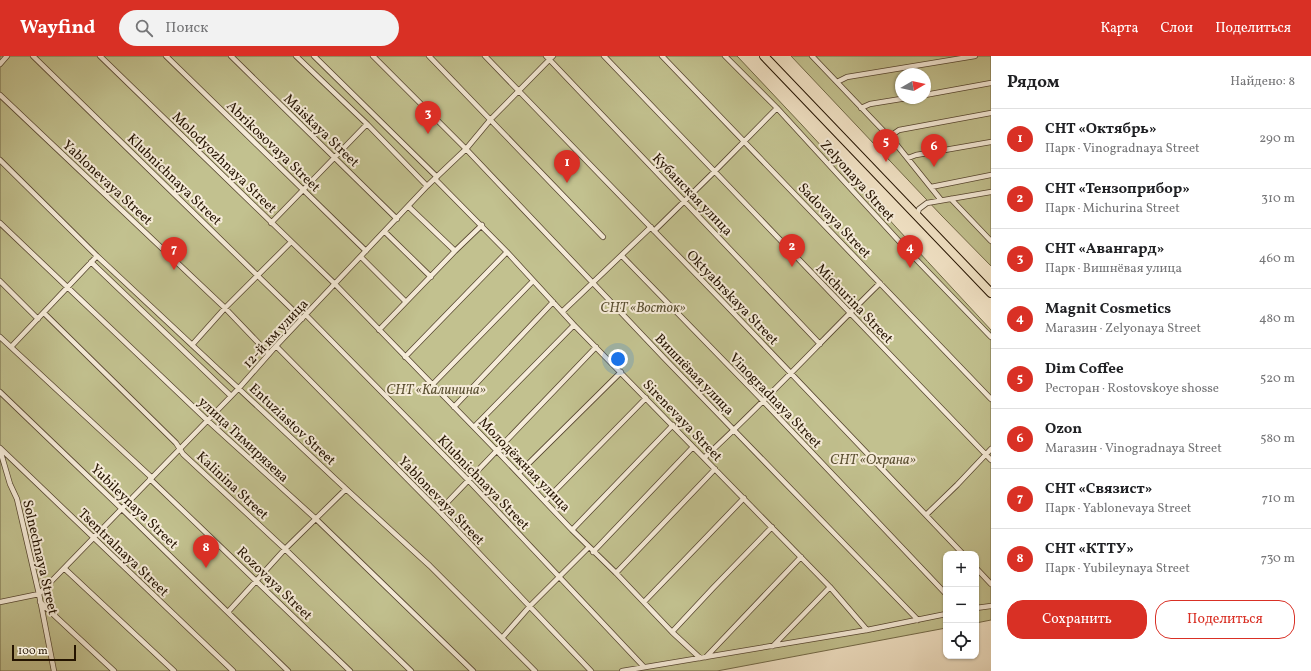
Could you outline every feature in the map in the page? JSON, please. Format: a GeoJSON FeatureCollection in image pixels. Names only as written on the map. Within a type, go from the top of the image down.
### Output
{"type":"FeatureCollection","features":[{"type":"Feature","properties":{"kind":"highway"},"geometry":{"type":"LineString","coordinates":[[764,56],[991,286]]}},
{"type":"Feature","properties":{"kind":"highway"},"geometry":{"type":"LineString","coordinates":[[772,56],[918,212],[991,293]]}},
{"type":"Feature","properties":{"kind":"street"},"geometry":{"type":"LineString","coordinates":[[0,64],[7,56]]}},
{"type":"Feature","properties":{"kind":"street","name":"Klubnichnaya Street"},"geometry":{"type":"LineString","coordinates":[[33,56],[259,276],[304,317],[469,481],[644,667]]}},
{"type":"Feature","properties":{"kind":"street","name":"Molodyozhnaya Street"},"geometry":{"type":"LineString","coordinates":[[100,56],[335,284]]}},
{"type":"Feature","properties":{"kind":"street","name":"Abrikosovaya Street"},"geometry":{"type":"LineString","coordinates":[[166,56],[366,251]]}},
{"type":"Feature","properties":{"kind":"street","name":"Maiskaya Street"},"geometry":{"type":"LineString","coordinates":[[231,56],[397,219]]}},
{"type":"Feature","properties":{"kind":"street"},"geometry":{"type":"LineString","coordinates":[[296,56],[367,124],[427,186]]}},
{"type":"Feature","properties":{"kind":"street"},"geometry":{"type":"LineString","coordinates":[[314,56],[436,178]]}},
{"type":"Feature","properties":{"kind":"street","name":"Вишнёвая улица"},"geometry":{"type":"LineString","coordinates":[[373,56],[466,149],[593,284],[918,620]]}},
{"type":"Feature","properties":{"kind":"street"},"geometry":{"type":"LineString","coordinates":[[429,56],[603,237]]}},
{"type":"Feature","properties":{"kind":"street","name":"Oktyabrskaya Street"},"geometry":{"type":"LineString","coordinates":[[485,56],[653,229],[960,551]]}},
{"type":"Feature","properties":{"kind":"street","name":"Michurina Street"},"geometry":{"type":"LineString","coordinates":[[604,56],[716,171],[849,313],[991,460]]}},
{"type":"Feature","properties":{"kind":"street","name":"Sadovaya Street"},"geometry":{"type":"LineString","coordinates":[[662,56],[991,399]]}},
{"type":"Feature","properties":{"kind":"street","name":"Zelyonaya Street"},"geometry":{"type":"LineString","coordinates":[[725,56],[777,108],[908,251],[991,337]]}},
{"type":"Feature","properties":{"kind":"street"},"geometry":{"type":"LineString","coordinates":[[813,56],[908,158],[941,200]]}},
{"type":"Feature","properties":{"kind":"street"},"geometry":{"type":"LineString","coordinates":[[837,82],[847,77],[975,56]]}},
{"type":"Feature","properties":{"kind":"street","name":"12-й км улица"},"geometry":{"type":"LineString","coordinates":[[39,594],[65,569],[150,478],[239,388],[276,346],[409,207],[427,186],[466,149],[491,119],[549,57]]}},
{"type":"Feature","properties":{"kind":"street","name":"Кубанская улица"},"geometry":{"type":"LineString","coordinates":[[549,57],[820,344]]}},
{"type":"Feature","properties":{"kind":"street"},"geometry":{"type":"LineString","coordinates":[[931,94],[991,83]]}},
{"type":"Feature","properties":{"kind":"street","name":"Yablonevaya Street"},"geometry":{"type":"LineString","coordinates":[[0,95],[225,308],[269,354]]}},
{"type":"Feature","properties":{"kind":"street"},"geometry":{"type":"LineString","coordinates":[[861,108],[870,104],[895,100]]}},
{"type":"Feature","properties":{"kind":"street"},"geometry":{"type":"LineString","coordinates":[[562,312],[716,171],[777,108]]}},
{"type":"Feature","properties":{"kind":"street"},"geometry":{"type":"LineString","coordinates":[[889,137],[899,130],[991,113]]}},
{"type":"Feature","properties":{"kind":"street"},"geometry":{"type":"LineString","coordinates":[[271,223],[367,124]]}},
{"type":"Feature","properties":{"kind":"street"},"geometry":{"type":"LineString","coordinates":[[908,158],[916,155],[991,142]]}},
{"type":"Feature","properties":{"kind":"street","name":"Entuziastov Street"},"geometry":{"type":"LineString","coordinates":[[0,160],[97,256],[430,566],[535,671]]}},
{"type":"Feature","properties":{"kind":"street"},"geometry":{"type":"LineString","coordinates":[[931,187],[991,175]]}},
{"type":"Feature","properties":{"kind":"street","name":"Sirenevaya Street"},"geometry":{"type":"LineString","coordinates":[[436,178],[482,225],[574,325],[830,587],[867,630]]}},
{"type":"Feature","properties":{"kind":"street"},"geometry":{"type":"LineString","coordinates":[[918,212],[927,203],[991,192]]}},
{"type":"Feature","properties":{"kind":"street"},"geometry":{"type":"LineString","coordinates":[[951,199],[991,241]]}},
{"type":"Feature","properties":{"kind":"street"},"geometry":{"type":"LineString","coordinates":[[409,207],[455,251]]}},
{"type":"Feature","properties":{"kind":"street","name":"улица Тимирязева"},"geometry":{"type":"LineString","coordinates":[[0,223],[207,420],[316,519],[473,671]]}},
{"type":"Feature","properties":{"kind":"street"},"geometry":{"type":"LineString","coordinates":[[379,330],[482,225]]}},
{"type":"Feature","properties":{"kind":"street"},"geometry":{"type":"LineString","coordinates":[[385,232],[431,277]]}},
{"type":"Feature","properties":{"kind":"street"},"geometry":{"type":"LineString","coordinates":[[192,345],[225,308],[292,242]]}},
{"type":"Feature","properties":{"kind":"street"},"geometry":{"type":"LineString","coordinates":[[405,357],[507,252]]}},
{"type":"Feature","properties":{"kind":"street"},"geometry":{"type":"LineString","coordinates":[[11,347],[97,256]]}},
{"type":"Feature","properties":{"kind":"street","name":"Vinogradnaya Street"},"geometry":{"type":"LineString","coordinates":[[622,256],[764,402],[943,591]]}},
{"type":"Feature","properties":{"kind":"street"},"geometry":{"type":"LineString","coordinates":[[361,257],[406,302]]}},
{"type":"Feature","properties":{"kind":"street"},"geometry":{"type":"LineString","coordinates":[[92,262],[231,396]]}},
{"type":"Feature","properties":{"kind":"street"},"geometry":{"type":"LineString","coordinates":[[0,281],[38,319]]}},
{"type":"Feature","properties":{"kind":"street"},"geometry":{"type":"LineString","coordinates":[[432,385],[533,281]]}},
{"type":"Feature","properties":{"kind":"street"},"geometry":{"type":"LineString","coordinates":[[704,458],[764,402],[849,313],[880,283]]}},
{"type":"Feature","properties":{"kind":"street","name":"Молодёжная улица"},"geometry":{"type":"LineString","coordinates":[[335,284],[497,450],[593,552],[616,573],[672,632],[700,658]]}},
{"type":"Feature","properties":{"kind":"street"},"geometry":{"type":"LineString","coordinates":[[454,407],[553,302]]}},
{"type":"Feature","properties":{"kind":"street","name":"Kalinina Street"},"geometry":{"type":"LineString","coordinates":[[44,313],[176,443],[183,454],[285,549],[411,671]]}},
{"type":"Feature","properties":{"kind":"street"},"geometry":{"type":"LineString","coordinates":[[474,427],[574,325]]}},
{"type":"Feature","properties":{"kind":"street","name":"Rozovaya Street"},"geometry":{"type":"LineString","coordinates":[[0,336],[350,671]]}},
{"type":"Feature","properties":{"kind":"street","name":"Yablonevaya Street"},"geometry":{"type":"LineString","coordinates":[[276,346],[439,510],[591,671]]}},
{"type":"Feature","properties":{"kind":"street"},"geometry":{"type":"LineString","coordinates":[[439,510],[469,481],[596,347]]}},
{"type":"Feature","properties":{"kind":"street"},"geometry":{"type":"LineString","coordinates":[[519,473],[621,372]]}},
{"type":"Feature","properties":{"kind":"street","name":"Yubileynaya Street"},"geometry":{"type":"LineString","coordinates":[[0,392],[288,671]]}},
{"type":"Feature","properties":{"kind":"street"},"geometry":{"type":"LineString","coordinates":[[545,501],[646,398]]}},
{"type":"Feature","properties":{"kind":"street"},"geometry":{"type":"LineString","coordinates":[[572,530],[673,426]]}},
{"type":"Feature","properties":{"kind":"street"},"geometry":{"type":"LineString","coordinates":[[593,552],[693,447]]}},
{"type":"Feature","properties":{"kind":"street","name":"Tsentralnaya Street"},"geometry":{"type":"LineString","coordinates":[[0,449],[233,671]]}},
{"type":"Feature","properties":{"kind":"street","name":"Solnechnaya Street"},"geometry":{"type":"LineString","coordinates":[[0,449],[10,484],[17,499],[39,594],[54,671]]}},
{"type":"Feature","properties":{"kind":"street"},"geometry":{"type":"LineString","coordinates":[[926,515],[957,486],[991,449]]}},
{"type":"Feature","properties":{"kind":"street"},"geometry":{"type":"LineString","coordinates":[[616,573],[715,469]]}},
{"type":"Feature","properties":{"kind":"street"},"geometry":{"type":"LineString","coordinates":[[228,612],[285,549],[346,489]]}},
{"type":"Feature","properties":{"kind":"street"},"geometry":{"type":"LineString","coordinates":[[644,602],[744,498]]}},
{"type":"Feature","properties":{"kind":"street"},"geometry":{"type":"LineString","coordinates":[[672,632],[772,527]]}},
{"type":"Feature","properties":{"kind":"street"},"geometry":{"type":"LineString","coordinates":[[502,638],[530,606],[589,547]]}},
{"type":"Feature","properties":{"kind":"street"},"geometry":{"type":"LineString","coordinates":[[706,657],[801,557]]}},
{"type":"Feature","properties":{"kind":"street"},"geometry":{"type":"LineString","coordinates":[[65,569],[174,671]]}},
{"type":"Feature","properties":{"kind":"street"},"geometry":{"type":"LineString","coordinates":[[979,571],[991,584]]}},
{"type":"Feature","properties":{"kind":"street"},"geometry":{"type":"LineString","coordinates":[[773,646],[830,587]]}},
{"type":"Feature","properties":{"kind":"street"},"geometry":{"type":"LineString","coordinates":[[0,602],[39,594]]}},
{"type":"Feature","properties":{"kind":"street"},"geometry":{"type":"LineString","coordinates":[[40,602],[114,671]]}},
{"type":"Feature","properties":{"kind":"street"},"geometry":{"type":"LineString","coordinates":[[979,608],[991,606]]}},
{"type":"Feature","properties":{"kind":"street"},"geometry":{"type":"LineString","coordinates":[[622,671],[867,630],[943,615]]}},
{"type":"Feature","properties":{"kind":"green space"},"geometry":{"type":"Polygon","coordinates":[[[0,56],[737,56],[991,330],[991,620],[979,622],[979,551],[943,551],[943,629],[717,671],[0,671],[0,56]]]}},
{"type":"Feature","properties":{"kind":"green space"},"geometry":{"type":"Polygon","coordinates":[[[791,56],[991,56],[991,266],[942,216],[791,56]]]}},
{"type":"Feature","properties":{"kind":"place","name":"СНТ «Авангард»"},"geometry":{"type":"Point","coordinates":[428,134]}},
{"type":"Feature","properties":{"kind":"place","name":"Dim Coffee"},"geometry":{"type":"Point","coordinates":[886,162]}},
{"type":"Feature","properties":{"kind":"place","name":"Ozon"},"geometry":{"type":"Point","coordinates":[934,167]}},
{"type":"Feature","properties":{"kind":"place","name":"СНТ «Октябрь»"},"geometry":{"type":"Point","coordinates":[567,183]}},
{"type":"Feature","properties":{"kind":"place","name":"СНТ «Тензоприбор»"},"geometry":{"type":"Point","coordinates":[792,267]}},
{"type":"Feature","properties":{"kind":"place","name":"Magnit Cosmetics"},"geometry":{"type":"Point","coordinates":[910,268]}},
{"type":"Feature","properties":{"kind":"place","name":"СНТ «Связист»"},"geometry":{"type":"Point","coordinates":[174,270]}},
{"type":"Feature","properties":{"kind":"place","name":"СНТ «КТТУ»"},"geometry":{"type":"Point","coordinates":[206,568]}},
{"type":"Feature","properties":{"kind":"park label","name":"СНТ «Восток»"},"geometry":{"type":"Point","coordinates":[643,307]}},
{"type":"Feature","properties":{"kind":"park label","name":"СНТ «Калинина»"},"geometry":{"type":"Point","coordinates":[436,389]}},
{"type":"Feature","properties":{"kind":"park label","name":"СНТ «Охрана»"},"geometry":{"type":"Point","coordinates":[873,459]}}]}
